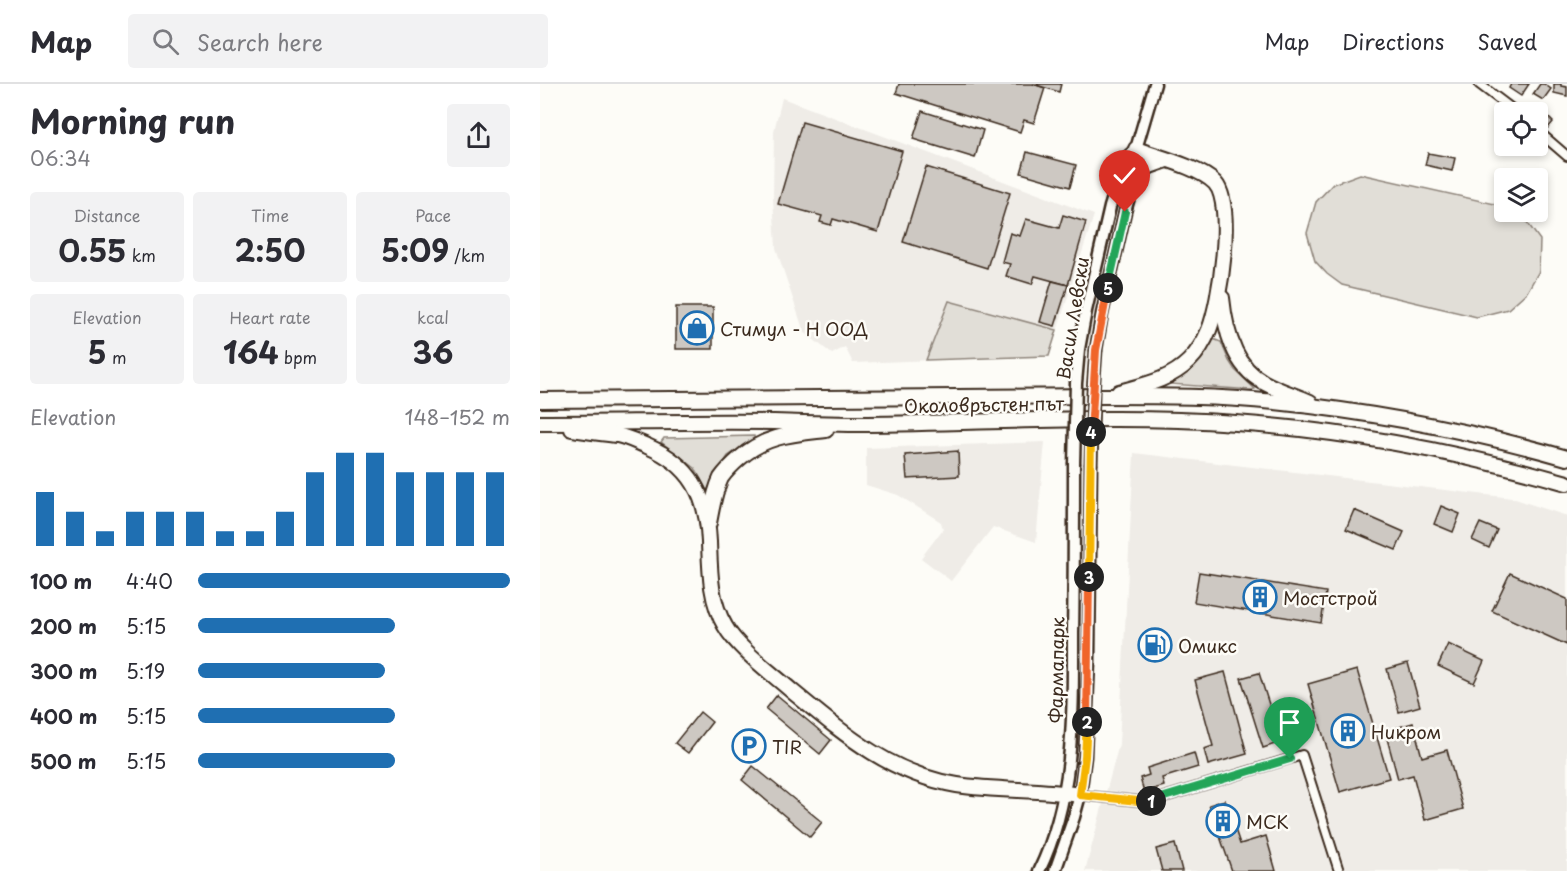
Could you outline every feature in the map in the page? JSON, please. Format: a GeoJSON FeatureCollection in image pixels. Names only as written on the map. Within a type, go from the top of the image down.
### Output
{"type":"FeatureCollection","features":[{"type":"Feature","properties":{"kind":"highway"},"geometry":{"type":"LineString","coordinates":[[1105,396],[1157,381],[1173,374],[1188,362],[1200,348],[1209,331],[1220,287],[1224,209],[1222,195],[1216,184],[1196,170],[1136,149]]}},
{"type":"Feature","properties":{"kind":"highway"},"geometry":{"type":"LineString","coordinates":[[1135,176],[1150,166],[1167,160]]}},
{"type":"Feature","properties":{"kind":"highway"},"geometry":{"type":"LineString","coordinates":[[1220,287],[1227,332],[1234,350],[1244,365],[1260,381],[1324,408]]}},
{"type":"Feature","properties":{"kind":"highway","name":"Околовръстен път"},"geometry":{"type":"LineString","coordinates":[[540,400],[1196,397],[1274,402],[1403,420],[1467,432],[1567,458]]}},
{"type":"Feature","properties":{"kind":"highway","name":"Околовръстен път"},"geometry":{"type":"LineString","coordinates":[[540,423],[865,424],[1109,420],[1234,423],[1304,429],[1399,443],[1492,463],[1567,483]]}},
{"type":"Feature","properties":{"kind":"highway"},"geometry":{"type":"LineString","coordinates":[[540,423],[618,436],[641,443],[677,462],[690,476],[699,494],[708,528],[714,604],[725,628],[768,671],[858,745],[906,770],[947,783],[987,789],[1080,795]]}},
{"type":"Feature","properties":{"kind":"highway"},"geometry":{"type":"LineString","coordinates":[[708,528],[715,494],[722,477],[748,450],[767,440],[865,424]]}},
{"type":"Feature","properties":{"kind":"street","name":"Васил Левски"},"geometry":{"type":"LineString","coordinates":[[1091,465],[1096,350],[1113,262],[1139,162],[1136,149],[1155,84]]}},
{"type":"Feature","properties":{"kind":"street"},"geometry":{"type":"LineString","coordinates":[[1479,84],[1503,102]]}},
{"type":"Feature","properties":{"kind":"street"},"geometry":{"type":"LineString","coordinates":[[1548,140],[1567,156]]}},
{"type":"Feature","properties":{"kind":"street","name":"Васил Левски"},"geometry":{"type":"LineString","coordinates":[[1074,464],[1076,383],[1086,311],[1110,207],[1125,159],[1136,149]]}},
{"type":"Feature","properties":{"kind":"street","name":"Фармапарк"},"geometry":{"type":"LineString","coordinates":[[1039,871],[1060,815],[1070,756],[1074,464]]}},
{"type":"Feature","properties":{"kind":"street","name":"Фармапарк"},"geometry":{"type":"LineString","coordinates":[[1054,871],[1065,845],[1080,795],[1085,757],[1091,465]]}},
{"type":"Feature","properties":{"kind":"street"},"geometry":{"type":"LineString","coordinates":[[1080,795],[1148,802],[1302,755],[1339,871]]}},
{"type":"Feature","properties":{"kind":"street"},"geometry":{"type":"LineString","coordinates":[[1044,860],[1054,871]]}},
{"type":"Feature","properties":{"kind":"shaded area"},"geometry":{"type":"Polygon","coordinates":[[[782,98],[1094,215],[1049,356],[853,363],[845,347],[832,354],[804,332],[776,248],[773,198],[774,131],[782,98]]]}},
{"type":"Feature","properties":{"kind":"shaded area"},"geometry":{"type":"Polygon","coordinates":[[[1360,174],[1494,204],[1494,222],[1527,222],[1540,240],[1539,271],[1527,292],[1508,309],[1477,317],[1342,285],[1315,261],[1307,233],[1316,202],[1333,184],[1360,174]]]}},
{"type":"Feature","properties":{"kind":"shaded area"},"geometry":{"type":"Polygon","coordinates":[[[949,301],[1057,330],[1049,356],[926,360],[949,301]]]}},
{"type":"Feature","properties":{"kind":"shaded area"},"geometry":{"type":"Polygon","coordinates":[[[1213,339],[1221,342],[1235,370],[1255,389],[1170,384],[1185,374],[1213,339]]]}},
{"type":"Feature","properties":{"kind":"shaded area"},"geometry":{"type":"Polygon","coordinates":[[[754,436],[754,439],[728,456],[707,491],[695,468],[661,442],[664,438],[754,436]]]}},
{"type":"Feature","properties":{"kind":"shaded area"},"geometry":{"type":"Polygon","coordinates":[[[1045,442],[1036,542],[993,527],[951,581],[921,558],[943,529],[941,522],[898,495],[866,485],[866,448],[1045,442]]]}},
{"type":"Feature","properties":{"kind":"shaded area"},"geometry":{"type":"Polygon","coordinates":[[[1134,453],[1512,498],[1567,516],[1567,871],[1085,871],[1119,744],[1134,453]]]}},
{"type":"Feature","properties":{"kind":"building"},"geometry":{"type":"Polygon","coordinates":[[[899,84],[1033,84],[1045,88],[1034,123],[1024,120],[1020,132],[896,93],[899,84]]]}},
{"type":"Feature","properties":{"kind":"building"},"geometry":{"type":"Polygon","coordinates":[[[1033,84],[1061,84],[1059,92],[1033,84]]]}},
{"type":"Feature","properties":{"kind":"building"},"geometry":{"type":"Polygon","coordinates":[[[1511,84],[1529,84],[1521,96],[1509,88],[1511,84]]]}},
{"type":"Feature","properties":{"kind":"building"},"geometry":{"type":"Polygon","coordinates":[[[1540,84],[1551,89],[1543,100],[1533,94],[1540,84]]]}},
{"type":"Feature","properties":{"kind":"building"},"geometry":{"type":"Polygon","coordinates":[[[1554,84],[1567,87],[1567,96],[1554,93],[1554,84]]]}},
{"type":"Feature","properties":{"kind":"building"},"geometry":{"type":"Polygon","coordinates":[[[922,111],[983,130],[975,158],[913,139],[922,111]]]}},
{"type":"Feature","properties":{"kind":"building"},"geometry":{"type":"Polygon","coordinates":[[[1548,117],[1553,122],[1548,128],[1548,117]]]}},
{"type":"Feature","properties":{"kind":"building"},"geometry":{"type":"Polygon","coordinates":[[[802,122],[902,151],[878,232],[833,219],[831,225],[820,222],[822,216],[778,204],[802,122]]]}},
{"type":"Feature","properties":{"kind":"building"},"geometry":{"type":"Polygon","coordinates":[[[1027,152],[1076,165],[1070,187],[1021,173],[1027,152]]]}},
{"type":"Feature","properties":{"kind":"building"},"geometry":{"type":"Polygon","coordinates":[[[1428,153],[1455,158],[1452,171],[1425,165],[1428,153]]]}},
{"type":"Feature","properties":{"kind":"building"},"geometry":{"type":"Polygon","coordinates":[[[926,167],[1010,193],[987,268],[903,242],[926,167]]]}},
{"type":"Feature","properties":{"kind":"building"},"geometry":{"type":"Polygon","coordinates":[[[1063,215],[1086,222],[1068,285],[1035,276],[1032,284],[1006,276],[1010,264],[1002,262],[1010,233],[1020,236],[1026,219],[1059,228],[1063,215]]]}},
{"type":"Feature","properties":{"kind":"building"},"geometry":{"type":"Polygon","coordinates":[[[1052,281],[1068,285],[1055,326],[1040,322],[1052,281]]]}},
{"type":"Feature","properties":{"kind":"building"},"geometry":{"type":"Polygon","coordinates":[[[676,307],[713,307],[713,349],[676,349],[676,307]]]}},
{"type":"Feature","properties":{"kind":"building"},"geometry":{"type":"Polygon","coordinates":[[[958,451],[959,476],[907,479],[905,455],[958,451]]]}},
{"type":"Feature","properties":{"kind":"building"},"geometry":{"type":"Polygon","coordinates":[[[1441,506],[1460,514],[1453,532],[1434,524],[1441,506]]]}},
{"type":"Feature","properties":{"kind":"building"},"geometry":{"type":"Polygon","coordinates":[[[1354,510],[1404,532],[1396,550],[1346,529],[1354,510]]]}},
{"type":"Feature","properties":{"kind":"building"},"geometry":{"type":"Polygon","coordinates":[[[1480,523],[1497,530],[1489,548],[1472,540],[1480,523]]]}},
{"type":"Feature","properties":{"kind":"building","name":"Мостстрой"},"geometry":{"type":"Polygon","coordinates":[[[1199,572],[1326,592],[1321,623],[1194,602],[1199,572]]]}},
{"type":"Feature","properties":{"kind":"building"},"geometry":{"type":"Polygon","coordinates":[[[1510,573],[1567,599],[1567,645],[1492,611],[1510,573]]]}},
{"type":"Feature","properties":{"kind":"building"},"geometry":{"type":"Polygon","coordinates":[[[1448,644],[1484,661],[1474,683],[1438,666],[1448,644]]]}},
{"type":"Feature","properties":{"kind":"building"},"geometry":{"type":"Polygon","coordinates":[[[1408,663],[1420,706],[1399,712],[1387,669],[1408,663]]]}},
{"type":"Feature","properties":{"kind":"building","name":"Никром"},"geometry":{"type":"Polygon","coordinates":[[[1357,670],[1389,778],[1340,792],[1308,684],[1357,670]]]}},
{"type":"Feature","properties":{"kind":"building"},"geometry":{"type":"Polygon","coordinates":[[[1225,672],[1247,754],[1208,765],[1204,749],[1213,746],[1195,680],[1225,672]]]}},
{"type":"Feature","properties":{"kind":"building"},"geometry":{"type":"Polygon","coordinates":[[[1259,673],[1281,742],[1263,748],[1241,678],[1259,673]]]}},
{"type":"Feature","properties":{"kind":"building"},"geometry":{"type":"Polygon","coordinates":[[[777,695],[831,740],[820,754],[766,709],[777,695]]]}},
{"type":"Feature","properties":{"kind":"building"},"geometry":{"type":"Polygon","coordinates":[[[700,712],[712,722],[688,753],[675,743],[700,712]]]}},
{"type":"Feature","properties":{"kind":"building"},"geometry":{"type":"Polygon","coordinates":[[[1413,723],[1422,757],[1447,750],[1463,809],[1425,820],[1413,775],[1398,779],[1385,731],[1413,723]]]}},
{"type":"Feature","properties":{"kind":"building"},"geometry":{"type":"Polygon","coordinates":[[[1194,753],[1198,767],[1162,778],[1164,786],[1144,792],[1140,778],[1149,775],[1147,768],[1194,753]]]}},
{"type":"Feature","properties":{"kind":"building"},"geometry":{"type":"Polygon","coordinates":[[[753,766],[822,822],[810,837],[742,780],[753,766]]]}},
{"type":"Feature","properties":{"kind":"building","name":"МСК"},"geometry":{"type":"Polygon","coordinates":[[[1225,800],[1240,844],[1266,836],[1276,871],[1232,871],[1209,805],[1225,800]]]}},
{"type":"Feature","properties":{"kind":"building"},"geometry":{"type":"Polygon","coordinates":[[[1175,844],[1182,871],[1162,871],[1156,849],[1175,844]]]}},
{"type":"Feature","properties":{"kind":"place","name":"Стимул - Н ООД"},"geometry":{"type":"Point","coordinates":[697,328]}},
{"type":"Feature","properties":{"kind":"place","name":"Мостстрой"},"geometry":{"type":"Point","coordinates":[1260,597]}},
{"type":"Feature","properties":{"kind":"place","name":"Омикс"},"geometry":{"type":"Point","coordinates":[1155,645]}},
{"type":"Feature","properties":{"kind":"place","name":"Никром"},"geometry":{"type":"Point","coordinates":[1348,731]}},
{"type":"Feature","properties":{"kind":"place","name":"TIR"},"geometry":{"type":"Point","coordinates":[749,746]}},
{"type":"Feature","properties":{"kind":"place","name":"МСК"},"geometry":{"type":"Point","coordinates":[1223,821]}},
{"type":"Feature","properties":{"kind":"route"},"geometry":{"type":"LineString","coordinates":[[1125,212],[1102,314],[1094,373],[1091,424],[1087,725],[1080,795],[1148,802],[1290,759]]}}]}
